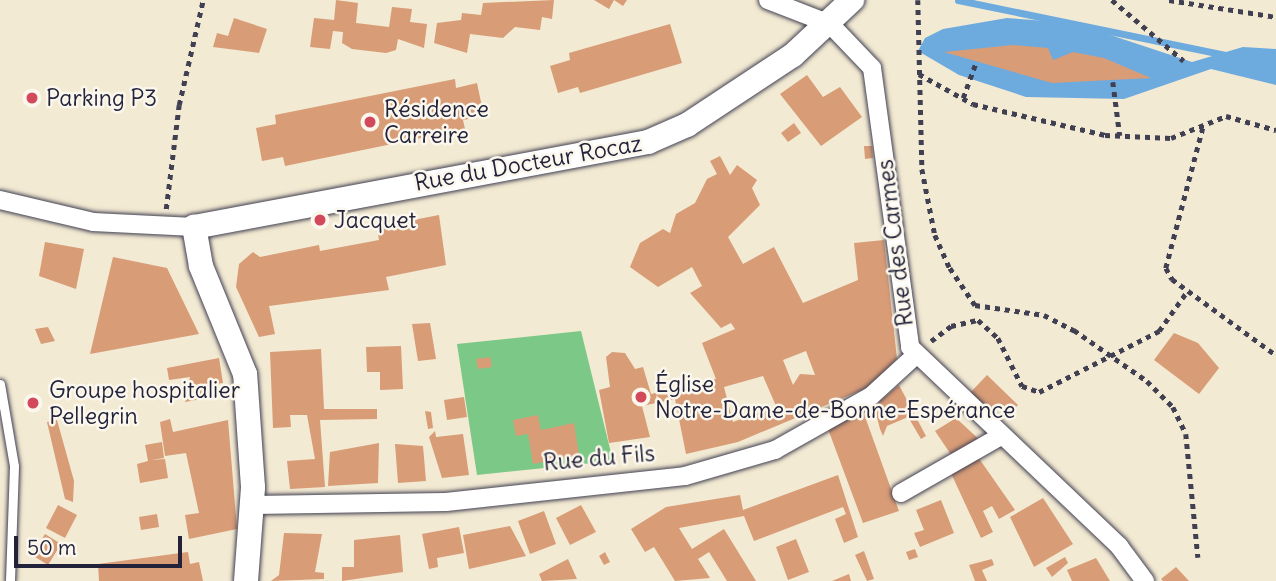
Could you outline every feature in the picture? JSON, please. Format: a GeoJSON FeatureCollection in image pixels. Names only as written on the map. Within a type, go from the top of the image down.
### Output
{"type":"FeatureCollection","features":[{"type":"Feature","properties":{"kind":"street"},"geometry":{"type":"LineString","coordinates":[[768,0],[830,24],[852,0]]}},
{"type":"Feature","properties":{"kind":"street","name":"Rue du Docteur Rocaz"},"geometry":{"type":"LineString","coordinates":[[194,227],[648,142],[687,125],[830,24]]}},
{"type":"Feature","properties":{"kind":"street","name":"Rue des Carmes"},"geometry":{"type":"LineString","coordinates":[[830,24],[860,52],[878,86],[906,336],[917,354],[1119,546],[1146,581]]}},
{"type":"Feature","properties":{"kind":"street"},"geometry":{"type":"LineString","coordinates":[[0,200],[162,229],[194,227],[201,266],[245,374],[253,505],[246,581]]}},
{"type":"Feature","properties":{"kind":"street","name":"Rue du Fils"},"geometry":{"type":"LineString","coordinates":[[253,505],[446,502],[685,476],[775,450],[871,396],[917,354]]}},
{"type":"Feature","properties":{"kind":"street"},"geometry":{"type":"LineString","coordinates":[[901,493],[1002,436]]}},
{"type":"Feature","properties":{"kind":"lane"},"geometry":{"type":"LineString","coordinates":[[0,384],[15,466],[10,581]]}},
{"type":"Feature","properties":{"kind":"path"},"geometry":{"type":"LineString","coordinates":[[162,229],[191,36],[203,0]]}},
{"type":"Feature","properties":{"kind":"path"},"geometry":{"type":"LineString","coordinates":[[918,0],[919,73],[928,201],[935,235],[963,293],[975,305],[1044,316],[1115,356],[1173,407],[1186,434],[1198,557]]}},
{"type":"Feature","properties":{"kind":"path"},"geometry":{"type":"LineString","coordinates":[[1112,0],[1184,61]]}},
{"type":"Feature","properties":{"kind":"path"},"geometry":{"type":"LineString","coordinates":[[1170,0],[1276,17]]}},
{"type":"Feature","properties":{"kind":"path"},"geometry":{"type":"LineString","coordinates":[[963,98],[975,65]]}},
{"type":"Feature","properties":{"kind":"path"},"geometry":{"type":"LineString","coordinates":[[919,73],[963,98],[1120,136],[1171,138],[1203,128],[1226,116],[1276,130]]}},
{"type":"Feature","properties":{"kind":"path"},"geometry":{"type":"LineString","coordinates":[[1114,82],[1120,136]]}},
{"type":"Feature","properties":{"kind":"path"},"geometry":{"type":"LineString","coordinates":[[1203,128],[1166,268],[1188,290],[1276,355]]}},
{"type":"Feature","properties":{"kind":"path"},"geometry":{"type":"LineString","coordinates":[[917,354],[951,326],[978,320],[998,338],[1022,386],[1039,392],[1115,356],[1159,331],[1188,290]]}},
{"type":"Feature","properties":{"kind":"green space"},"geometry":{"type":"Polygon","coordinates":[[[581,331],[613,461],[477,475],[457,344],[581,331]]]}},
{"type":"Feature","properties":{"kind":"water"},"geometry":{"type":"Polygon","coordinates":[[[1007,18],[1074,23],[1192,62],[1243,47],[1276,49],[1276,85],[1211,69],[1124,99],[1026,97],[959,75],[918,51],[925,38],[943,29],[1007,18]]]}},
{"type":"Feature","properties":{"kind":"building"},"geometry":{"type":"Polygon","coordinates":[[[336,0],[358,3],[356,23],[389,27],[392,7],[412,9],[410,22],[427,24],[424,48],[398,39],[396,50],[386,53],[352,49],[342,43],[343,32],[333,31],[330,49],[310,47],[314,18],[334,20],[336,0]]]}},
{"type":"Feature","properties":{"kind":"building"},"geometry":{"type":"Polygon","coordinates":[[[554,0],[552,19],[542,17],[540,30],[515,27],[503,38],[470,34],[467,53],[434,43],[437,23],[461,20],[462,13],[481,15],[483,3],[554,0]]]}},
{"type":"Feature","properties":{"kind":"building"},"geometry":{"type":"Polygon","coordinates":[[[594,0],[614,0],[609,9],[594,0]]]}},
{"type":"Feature","properties":{"kind":"building"},"geometry":{"type":"Polygon","coordinates":[[[614,0],[627,0],[623,6],[614,0]]]}},
{"type":"Feature","properties":{"kind":"building"},"geometry":{"type":"Polygon","coordinates":[[[234,18],[267,29],[259,53],[213,47],[217,33],[228,36],[234,18]]]}},
{"type":"Feature","properties":{"kind":"building"},"geometry":{"type":"Polygon","coordinates":[[[670,24],[682,63],[580,93],[578,87],[558,93],[550,66],[570,60],[569,53],[670,24]]]}},
{"type":"Feature","properties":{"kind":"building"},"geometry":{"type":"Polygon","coordinates":[[[1013,45],[1048,48],[1053,60],[1073,52],[1104,58],[1151,78],[1052,83],[944,52],[1013,45]]]}},
{"type":"Feature","properties":{"kind":"building"},"geometry":{"type":"Polygon","coordinates":[[[807,75],[823,97],[840,87],[862,117],[821,146],[780,94],[807,75]]]}},
{"type":"Feature","properties":{"kind":"building","name":"Résidence Carreire"},"geometry":{"type":"Polygon","coordinates":[[[455,79],[456,88],[477,83],[484,116],[463,120],[465,129],[285,166],[283,157],[262,161],[256,128],[276,124],[275,115],[455,79]]]}},
{"type":"Feature","properties":{"kind":"building"},"geometry":{"type":"Polygon","coordinates":[[[794,123],[801,133],[788,142],[781,133],[794,123]]]}},
{"type":"Feature","properties":{"kind":"building"},"geometry":{"type":"Polygon","coordinates":[[[864,146],[872,146],[873,158],[865,159],[864,146]]]}},
{"type":"Feature","properties":{"kind":"building"},"geometry":{"type":"Polygon","coordinates":[[[720,156],[730,175],[737,165],[757,180],[752,188],[760,205],[728,237],[743,264],[774,247],[803,303],[858,280],[854,243],[884,240],[897,359],[867,388],[738,442],[686,454],[675,399],[642,406],[650,437],[609,443],[599,390],[610,387],[606,357],[612,352],[625,353],[635,369],[643,367],[651,394],[716,379],[702,343],[735,329],[731,323],[721,328],[690,293],[702,286],[692,267],[658,287],[630,267],[640,243],[663,229],[670,233],[676,214],[695,203],[707,179],[717,174],[710,161],[720,156]],[[806,351],[783,360],[793,385],[800,374],[815,375],[806,351]],[[763,376],[724,387],[733,422],[776,406],[763,376]]]}},
{"type":"Feature","properties":{"kind":"building"},"geometry":{"type":"Polygon","coordinates":[[[439,215],[446,265],[386,277],[389,290],[269,306],[275,334],[259,337],[236,287],[239,264],[253,252],[260,257],[319,245],[320,251],[379,240],[377,227],[439,215]]]}},
{"type":"Feature","properties":{"kind":"building"},"geometry":{"type":"Polygon","coordinates":[[[45,242],[84,249],[76,289],[39,276],[45,242]]]}},
{"type":"Feature","properties":{"kind":"building"},"geometry":{"type":"Polygon","coordinates":[[[113,257],[167,268],[199,334],[90,354],[113,257]]]}},
{"type":"Feature","properties":{"kind":"building"},"geometry":{"type":"Polygon","coordinates":[[[430,323],[436,359],[418,361],[412,324],[430,323]]]}},
{"type":"Feature","properties":{"kind":"building"},"geometry":{"type":"Polygon","coordinates":[[[48,327],[55,341],[41,344],[35,329],[48,327]]]}},
{"type":"Feature","properties":{"kind":"building"},"geometry":{"type":"Polygon","coordinates":[[[1174,333],[1198,343],[1219,368],[1199,394],[1154,360],[1174,333]]]}},
{"type":"Feature","properties":{"kind":"building"},"geometry":{"type":"Polygon","coordinates":[[[401,346],[403,389],[380,390],[380,372],[367,372],[366,347],[401,346]]]}},
{"type":"Feature","properties":{"kind":"building"},"geometry":{"type":"Polygon","coordinates":[[[321,349],[324,409],[377,409],[377,419],[320,420],[325,487],[290,489],[287,461],[315,459],[307,415],[290,415],[291,427],[273,428],[270,352],[321,349]]]}},
{"type":"Feature","properties":{"kind":"building"},"geometry":{"type":"Polygon","coordinates":[[[490,357],[492,367],[478,369],[476,359],[490,357]]]}},
{"type":"Feature","properties":{"kind":"building"},"geometry":{"type":"Polygon","coordinates":[[[219,358],[223,383],[204,386],[206,398],[185,402],[190,377],[169,380],[167,368],[219,358]]]}},
{"type":"Feature","properties":{"kind":"building"},"geometry":{"type":"Polygon","coordinates":[[[987,375],[1018,405],[1009,414],[1000,405],[990,415],[968,395],[987,375]]]}},
{"type":"Feature","properties":{"kind":"building"},"geometry":{"type":"Polygon","coordinates":[[[899,385],[926,436],[921,439],[908,417],[887,426],[883,436],[880,429],[874,406],[899,385]]]}},
{"type":"Feature","properties":{"kind":"building"},"geometry":{"type":"Polygon","coordinates":[[[464,397],[467,417],[447,420],[444,400],[464,397]]]}},
{"type":"Feature","properties":{"kind":"building"},"geometry":{"type":"Polygon","coordinates":[[[425,411],[431,412],[433,428],[428,429],[425,411]]]}},
{"type":"Feature","properties":{"kind":"building"},"geometry":{"type":"Polygon","coordinates":[[[863,411],[899,511],[863,523],[828,429],[863,411]]]}},
{"type":"Feature","properties":{"kind":"building"},"geometry":{"type":"Polygon","coordinates":[[[538,415],[541,430],[574,423],[579,455],[533,464],[528,434],[516,436],[513,420],[538,415]]]}},
{"type":"Feature","properties":{"kind":"building"},"geometry":{"type":"Polygon","coordinates":[[[956,418],[984,444],[954,459],[935,431],[956,418]]]}},
{"type":"Feature","properties":{"kind":"building"},"geometry":{"type":"Polygon","coordinates":[[[170,419],[173,432],[228,420],[237,529],[189,539],[185,515],[199,513],[186,453],[165,456],[160,422],[170,419]]]}},
{"type":"Feature","properties":{"kind":"building"},"geometry":{"type":"Polygon","coordinates":[[[57,420],[74,481],[73,502],[65,499],[47,422],[57,420]]]}},
{"type":"Feature","properties":{"kind":"building"},"geometry":{"type":"Polygon","coordinates":[[[435,431],[436,437],[463,434],[469,475],[442,478],[429,437],[435,431]]]}},
{"type":"Feature","properties":{"kind":"building"},"geometry":{"type":"Polygon","coordinates":[[[162,442],[164,458],[151,460],[165,459],[168,478],[140,483],[137,464],[148,461],[145,445],[162,442]]]}},
{"type":"Feature","properties":{"kind":"building"},"geometry":{"type":"Polygon","coordinates":[[[379,443],[378,483],[328,486],[330,452],[379,443]]]}},
{"type":"Feature","properties":{"kind":"building"},"geometry":{"type":"Polygon","coordinates":[[[395,444],[423,446],[426,481],[398,483],[395,444]]]}},
{"type":"Feature","properties":{"kind":"building"},"geometry":{"type":"Polygon","coordinates":[[[978,457],[1015,510],[999,519],[992,506],[983,511],[993,532],[981,538],[950,471],[978,457]]]}},
{"type":"Feature","properties":{"kind":"building"},"geometry":{"type":"Polygon","coordinates":[[[838,475],[858,537],[844,543],[835,519],[846,514],[843,507],[754,541],[744,516],[679,528],[692,549],[724,529],[756,581],[727,581],[709,552],[698,559],[710,578],[675,581],[654,547],[645,552],[631,529],[666,507],[740,495],[743,510],[838,475]]]}},
{"type":"Feature","properties":{"kind":"building"},"geometry":{"type":"Polygon","coordinates":[[[1043,498],[1073,544],[1034,567],[1010,517],[1043,498]]]}},
{"type":"Feature","properties":{"kind":"building"},"geometry":{"type":"Polygon","coordinates":[[[941,500],[954,533],[920,547],[914,533],[924,530],[916,510],[941,500]]]}},
{"type":"Feature","properties":{"kind":"building"},"geometry":{"type":"Polygon","coordinates":[[[58,505],[77,515],[65,538],[46,528],[58,505]]]}},
{"type":"Feature","properties":{"kind":"building"},"geometry":{"type":"Polygon","coordinates":[[[581,505],[596,532],[570,545],[556,518],[581,505]]]}},
{"type":"Feature","properties":{"kind":"building"},"geometry":{"type":"Polygon","coordinates":[[[544,511],[556,544],[530,554],[518,521],[544,511]]]}},
{"type":"Feature","properties":{"kind":"building"},"geometry":{"type":"Polygon","coordinates":[[[157,514],[159,527],[141,530],[139,517],[157,514]]]}},
{"type":"Feature","properties":{"kind":"building"},"geometry":{"type":"Polygon","coordinates":[[[510,526],[526,556],[469,569],[463,535],[510,526]]]}},
{"type":"Feature","properties":{"kind":"building"},"geometry":{"type":"Polygon","coordinates":[[[459,527],[464,553],[437,558],[438,567],[429,569],[422,534],[459,527]]]}},
{"type":"Feature","properties":{"kind":"building"},"geometry":{"type":"Polygon","coordinates":[[[284,533],[322,534],[315,572],[324,573],[324,579],[271,581],[279,575],[284,533]]]}},
{"type":"Feature","properties":{"kind":"building"},"geometry":{"type":"Polygon","coordinates":[[[45,534],[61,544],[48,565],[32,555],[45,534]]]}},
{"type":"Feature","properties":{"kind":"building"},"geometry":{"type":"Polygon","coordinates":[[[400,535],[403,572],[342,581],[342,567],[354,567],[354,540],[400,535]]]}},
{"type":"Feature","properties":{"kind":"building"},"geometry":{"type":"Polygon","coordinates":[[[796,539],[809,572],[788,580],[776,547],[796,539]]]}},
{"type":"Feature","properties":{"kind":"building"},"geometry":{"type":"Polygon","coordinates":[[[915,549],[918,557],[909,560],[906,552],[915,549]]]}},
{"type":"Feature","properties":{"kind":"building"},"geometry":{"type":"Polygon","coordinates":[[[864,551],[874,579],[867,581],[855,555],[864,551]]]}},
{"type":"Feature","properties":{"kind":"building"},"geometry":{"type":"Polygon","coordinates":[[[188,552],[190,564],[199,562],[203,581],[99,581],[98,564],[188,552]]]}},
{"type":"Feature","properties":{"kind":"building"},"geometry":{"type":"Polygon","coordinates":[[[605,552],[610,562],[604,565],[599,556],[605,552]]]}},
{"type":"Feature","properties":{"kind":"building"},"geometry":{"type":"Polygon","coordinates":[[[1065,557],[1068,563],[1052,577],[1046,568],[1065,557]]]}},
{"type":"Feature","properties":{"kind":"building"},"geometry":{"type":"Polygon","coordinates":[[[1096,558],[1110,581],[1072,581],[1067,570],[1096,558]]]}},
{"type":"Feature","properties":{"kind":"building"},"geometry":{"type":"Polygon","coordinates":[[[568,559],[577,579],[542,581],[539,574],[568,559]]]}},
{"type":"Feature","properties":{"kind":"building"},"geometry":{"type":"Polygon","coordinates":[[[992,559],[994,565],[982,570],[987,581],[975,581],[969,565],[992,559]]]}},
{"type":"Feature","properties":{"kind":"building"},"geometry":{"type":"Polygon","coordinates":[[[1176,567],[1189,581],[1161,579],[1176,567]]]}},
{"type":"Feature","properties":{"kind":"building"},"geometry":{"type":"Polygon","coordinates":[[[849,574],[851,581],[832,581],[849,574]]]}},
{"type":"Feature","properties":{"kind":"waterway"},"geometry":{"type":"LineString","coordinates":[[958,0],[1231,56]]}},
{"type":"Feature","properties":{"kind":"place","name":"Parking P3"},"geometry":{"type":"Point","coordinates":[32,98]}},
{"type":"Feature","properties":{"kind":"place","name":"Résidence Carreire"},"geometry":{"type":"Point","coordinates":[370,122]}},
{"type":"Feature","properties":{"kind":"place","name":"Jacquet"},"geometry":{"type":"Point","coordinates":[320,220]}},
{"type":"Feature","properties":{"kind":"place","name":"Église Notre-Dame-de-Bonne-Espérance"},"geometry":{"type":"Point","coordinates":[641,397]}},
{"type":"Feature","properties":{"kind":"place","name":"Groupe hospitalier Pellegrin"},"geometry":{"type":"Point","coordinates":[33,403]}}]}
